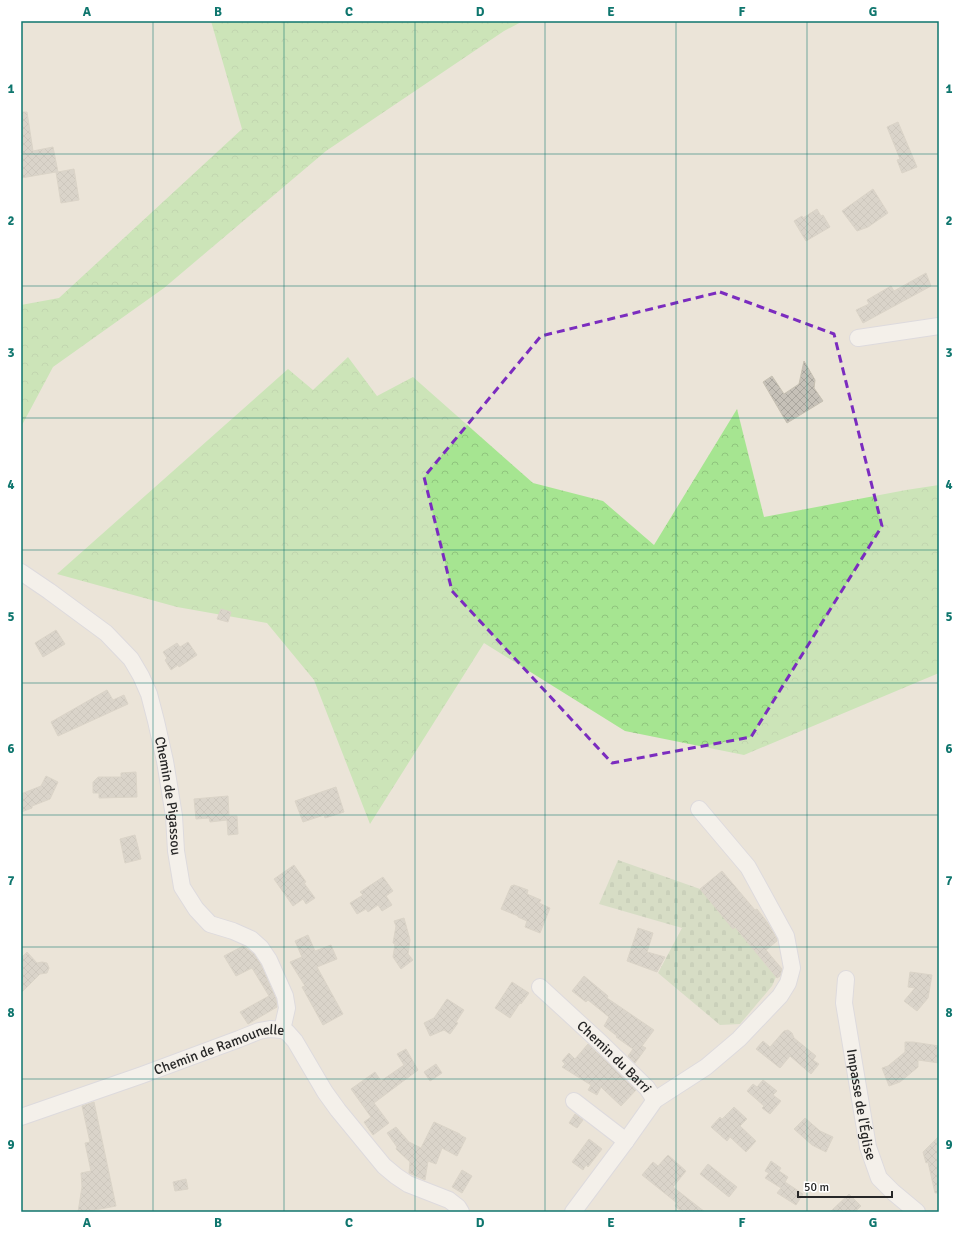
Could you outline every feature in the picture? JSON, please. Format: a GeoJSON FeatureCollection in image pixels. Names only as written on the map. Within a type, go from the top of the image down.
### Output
{"type":"FeatureCollection","features":[{"type":"Feature","properties":{"kind":"street"},"geometry":{"type":"LineString","coordinates":[[858,338],[939,326]]}},
{"type":"Feature","properties":{"kind":"street","name":"Chemin de Pigassou"},"geometry":{"type":"LineString","coordinates":[[21,572],[106,634],[131,659],[141,676],[149,694],[165,761],[174,816],[176,851],[182,887],[196,909],[210,924],[233,931],[251,939],[261,948],[269,960],[285,996],[287,1008],[282,1030]]}},
{"type":"Feature","properties":{"kind":"street"},"geometry":{"type":"LineString","coordinates":[[655,1100],[706,1067],[739,1039],[780,996],[788,983],[792,968],[786,936],[748,867],[699,809]]}},
{"type":"Feature","properties":{"kind":"street","name":"Impasse de l'Église"},"geometry":{"type":"LineString","coordinates":[[846,979],[844,1003],[868,1147],[879,1178],[917,1212]]}},
{"type":"Feature","properties":{"kind":"street","name":"Chemin du Barri"},"geometry":{"type":"LineString","coordinates":[[540,987],[647,1088],[655,1100],[573,1212]]}},
{"type":"Feature","properties":{"kind":"street","name":"Chemin de Ramounelle"},"geometry":{"type":"LineString","coordinates":[[21,1117],[239,1040],[258,1031],[270,1029],[282,1030],[287,1032],[295,1041],[325,1092],[384,1166],[408,1184],[449,1200],[458,1207],[461,1212]]}},
{"type":"Feature","properties":{"kind":"street"},"geometry":{"type":"LineString","coordinates":[[574,1101],[626,1141]]}},
{"type":"Feature","properties":{"kind":"highlighted area"},"geometry":{"type":"Polygon","coordinates":[[[720,292],[834,334],[882,526],[751,737],[612,763],[452,591],[424,477],[541,336],[720,292]]]}},
{"type":"Feature","properties":{"kind":"green space"},"geometry":{"type":"Polygon","coordinates":[[[211,21],[523,21],[504,31],[326,151],[164,288],[53,367],[21,427],[21,305],[59,298],[242,129],[211,21]]]}},
{"type":"Feature","properties":{"kind":"green space"},"geometry":{"type":"Polygon","coordinates":[[[348,357],[377,396],[413,377],[533,483],[603,501],[654,545],[737,409],[764,517],[939,485],[939,673],[744,755],[625,731],[484,643],[370,824],[314,680],[267,623],[177,607],[57,574],[288,369],[313,390],[348,357]]]}},
{"type":"Feature","properties":{"kind":"green space"},"geometry":{"type":"Polygon","coordinates":[[[618,860],[700,889],[735,927],[776,977],[772,986],[740,1024],[720,1025],[658,973],[682,928],[599,904],[618,860]]]}},
{"type":"Feature","properties":{"kind":"building"},"geometry":{"type":"Polygon","coordinates":[[[21,112],[27,112],[33,151],[53,147],[58,172],[74,169],[79,200],[61,203],[56,172],[21,178],[21,112]]]}},
{"type":"Feature","properties":{"kind":"building"},"geometry":{"type":"Polygon","coordinates":[[[898,122],[917,167],[902,173],[897,160],[900,159],[887,127],[898,122]]]}},
{"type":"Feature","properties":{"kind":"building"},"geometry":{"type":"Polygon","coordinates":[[[873,189],[888,213],[868,227],[857,231],[842,211],[873,189]]]}},
{"type":"Feature","properties":{"kind":"building"},"geometry":{"type":"Polygon","coordinates":[[[817,209],[821,216],[823,215],[830,227],[806,241],[794,221],[802,216],[803,218],[817,209]]]}},
{"type":"Feature","properties":{"kind":"building"},"geometry":{"type":"Polygon","coordinates":[[[926,273],[931,286],[863,323],[856,310],[869,304],[867,300],[891,286],[894,291],[926,273]]]}},
{"type":"Feature","properties":{"kind":"building"},"geometry":{"type":"Polygon","coordinates":[[[804,361],[815,380],[814,388],[823,401],[787,423],[763,382],[772,376],[784,394],[799,384],[804,361]]]}},
{"type":"Feature","properties":{"kind":"building"},"geometry":{"type":"Polygon","coordinates":[[[221,609],[231,612],[228,622],[217,619],[221,609]]]}},
{"type":"Feature","properties":{"kind":"building"},"geometry":{"type":"Polygon","coordinates":[[[56,630],[65,644],[43,657],[35,643],[56,630]]]}},
{"type":"Feature","properties":{"kind":"building"},"geometry":{"type":"Polygon","coordinates":[[[188,642],[197,655],[179,667],[178,665],[171,670],[165,660],[167,658],[163,652],[177,643],[180,647],[188,642]]]}},
{"type":"Feature","properties":{"kind":"building"},"geometry":{"type":"Polygon","coordinates":[[[107,690],[113,700],[124,695],[128,704],[58,736],[51,722],[107,690]]]}},
{"type":"Feature","properties":{"kind":"building"},"geometry":{"type":"Polygon","coordinates":[[[136,772],[137,797],[99,798],[99,793],[93,793],[93,782],[98,777],[121,777],[121,773],[136,772]]]}},
{"type":"Feature","properties":{"kind":"building"},"geometry":{"type":"Polygon","coordinates":[[[46,776],[58,782],[50,799],[21,812],[21,794],[41,786],[46,776]]]}},
{"type":"Feature","properties":{"kind":"building"},"geometry":{"type":"Polygon","coordinates":[[[336,787],[344,812],[325,818],[324,815],[303,822],[295,801],[336,787]]]}},
{"type":"Feature","properties":{"kind":"building"},"geometry":{"type":"Polygon","coordinates":[[[228,796],[229,816],[237,816],[238,834],[228,835],[227,820],[210,822],[209,818],[196,819],[194,799],[228,796]]]}},
{"type":"Feature","properties":{"kind":"building"},"geometry":{"type":"Polygon","coordinates":[[[135,835],[141,859],[125,863],[120,839],[135,835]]]}},
{"type":"Feature","properties":{"kind":"building"},"geometry":{"type":"Polygon","coordinates":[[[294,865],[306,882],[304,883],[315,898],[306,904],[303,899],[293,906],[274,879],[294,865]]]}},
{"type":"Feature","properties":{"kind":"building"},"geometry":{"type":"Polygon","coordinates":[[[722,871],[755,910],[757,909],[777,939],[777,941],[766,950],[782,969],[780,976],[777,978],[735,927],[733,929],[700,889],[722,871]]]}},
{"type":"Feature","properties":{"kind":"building"},"geometry":{"type":"Polygon","coordinates":[[[383,877],[393,891],[386,896],[392,905],[382,911],[378,905],[368,912],[366,909],[357,914],[350,903],[363,895],[360,892],[383,877]]]}},
{"type":"Feature","properties":{"kind":"building"},"geometry":{"type":"Polygon","coordinates":[[[514,885],[528,890],[527,894],[541,900],[539,903],[550,908],[540,933],[525,927],[527,921],[501,909],[511,886],[514,885]]]}},
{"type":"Feature","properties":{"kind":"building"},"geometry":{"type":"Polygon","coordinates":[[[404,918],[410,940],[408,954],[413,960],[401,969],[393,957],[395,944],[393,943],[396,926],[394,921],[404,918]]]}},
{"type":"Feature","properties":{"kind":"building"},"geometry":{"type":"Polygon","coordinates":[[[638,928],[653,933],[647,952],[665,957],[657,972],[627,961],[638,928]]]}},
{"type":"Feature","properties":{"kind":"building"},"geometry":{"type":"Polygon","coordinates":[[[308,935],[315,951],[331,945],[337,959],[317,967],[343,1014],[323,1025],[302,987],[305,986],[290,962],[302,957],[295,941],[308,935]]]}},
{"type":"Feature","properties":{"kind":"building"},"geometry":{"type":"Polygon","coordinates":[[[243,946],[254,954],[261,965],[276,999],[277,1007],[248,1024],[240,1012],[269,996],[252,968],[236,976],[224,956],[243,946]]]}},
{"type":"Feature","properties":{"kind":"building"},"geometry":{"type":"Polygon","coordinates":[[[27,952],[37,963],[47,963],[49,968],[47,973],[40,974],[21,993],[21,958],[27,952]]]}},
{"type":"Feature","properties":{"kind":"building"},"geometry":{"type":"Polygon","coordinates":[[[910,972],[932,975],[928,998],[917,1011],[904,1001],[915,988],[908,987],[910,972]]]}},
{"type":"Feature","properties":{"kind":"building"},"geometry":{"type":"Polygon","coordinates":[[[584,976],[608,996],[607,998],[654,1030],[642,1046],[646,1048],[635,1063],[628,1056],[633,1049],[604,1026],[609,1017],[588,1000],[586,1002],[572,991],[584,976]]]}},
{"type":"Feature","properties":{"kind":"building"},"geometry":{"type":"Polygon","coordinates":[[[512,982],[529,993],[510,1018],[495,1008],[512,982]]]}},
{"type":"Feature","properties":{"kind":"building"},"geometry":{"type":"Polygon","coordinates":[[[447,999],[464,1010],[456,1022],[458,1023],[450,1034],[444,1030],[430,1036],[424,1023],[434,1018],[447,999]]]}},
{"type":"Feature","properties":{"kind":"building"},"geometry":{"type":"Polygon","coordinates":[[[788,1030],[792,1033],[794,1038],[816,1056],[813,1060],[819,1064],[811,1074],[790,1056],[780,1068],[756,1049],[763,1041],[770,1047],[784,1031],[788,1030]]]}},
{"type":"Feature","properties":{"kind":"building"},"geometry":{"type":"Polygon","coordinates":[[[905,1042],[939,1046],[939,1063],[918,1060],[918,1067],[900,1082],[889,1086],[882,1068],[888,1066],[905,1052],[905,1042]]]}},
{"type":"Feature","properties":{"kind":"building"},"geometry":{"type":"Polygon","coordinates":[[[588,1044],[636,1090],[621,1106],[601,1087],[597,1095],[588,1090],[591,1085],[562,1067],[565,1064],[562,1061],[569,1053],[575,1059],[588,1044]]]}},
{"type":"Feature","properties":{"kind":"building"},"geometry":{"type":"Polygon","coordinates":[[[406,1049],[418,1070],[374,1103],[389,1123],[373,1135],[364,1122],[371,1117],[351,1089],[375,1072],[381,1081],[404,1065],[397,1054],[406,1049]]]}},
{"type":"Feature","properties":{"kind":"building"},"geometry":{"type":"Polygon","coordinates":[[[436,1064],[442,1073],[430,1081],[424,1072],[436,1064]]]}},
{"type":"Feature","properties":{"kind":"building"},"geometry":{"type":"Polygon","coordinates":[[[763,1080],[777,1091],[773,1095],[781,1101],[770,1114],[762,1108],[764,1106],[747,1091],[753,1084],[757,1087],[763,1080]]]}},
{"type":"Feature","properties":{"kind":"building"},"geometry":{"type":"Polygon","coordinates":[[[94,1102],[116,1206],[78,1212],[82,1187],[81,1173],[91,1171],[85,1143],[90,1142],[82,1106],[94,1102]]]}},
{"type":"Feature","properties":{"kind":"building"},"geometry":{"type":"Polygon","coordinates":[[[734,1107],[747,1119],[740,1126],[756,1141],[746,1152],[730,1137],[727,1141],[711,1127],[720,1117],[722,1119],[734,1107]]]}},
{"type":"Feature","properties":{"kind":"building"},"geometry":{"type":"Polygon","coordinates":[[[575,1114],[583,1120],[577,1128],[569,1123],[575,1114]]]}},
{"type":"Feature","properties":{"kind":"building"},"geometry":{"type":"Polygon","coordinates":[[[805,1118],[820,1131],[833,1137],[826,1152],[812,1145],[794,1129],[805,1118]]]}},
{"type":"Feature","properties":{"kind":"building"},"geometry":{"type":"Polygon","coordinates":[[[434,1122],[466,1138],[457,1156],[442,1148],[436,1164],[428,1161],[425,1180],[409,1173],[410,1162],[396,1149],[397,1147],[387,1133],[396,1127],[409,1142],[421,1148],[434,1122]]]}},
{"type":"Feature","properties":{"kind":"building"},"geometry":{"type":"Polygon","coordinates":[[[939,1136],[939,1193],[935,1193],[928,1162],[926,1163],[923,1152],[939,1136]]]}},
{"type":"Feature","properties":{"kind":"building"},"geometry":{"type":"Polygon","coordinates":[[[589,1139],[602,1149],[588,1167],[586,1165],[583,1170],[572,1162],[589,1139]]]}},
{"type":"Feature","properties":{"kind":"building"},"geometry":{"type":"Polygon","coordinates":[[[668,1155],[686,1171],[673,1187],[705,1212],[682,1212],[675,1206],[677,1203],[642,1175],[653,1162],[658,1166],[668,1155]]]}},
{"type":"Feature","properties":{"kind":"building"},"geometry":{"type":"Polygon","coordinates":[[[771,1161],[781,1168],[779,1171],[788,1177],[785,1182],[803,1194],[796,1205],[777,1193],[781,1188],[765,1178],[769,1173],[765,1171],[771,1161]]]}},
{"type":"Feature","properties":{"kind":"building"},"geometry":{"type":"Polygon","coordinates":[[[708,1164],[737,1187],[729,1197],[700,1174],[708,1164]]]}},
{"type":"Feature","properties":{"kind":"building"},"geometry":{"type":"Polygon","coordinates":[[[462,1170],[472,1176],[462,1193],[452,1187],[462,1170]]]}},
{"type":"Feature","properties":{"kind":"building"},"geometry":{"type":"Polygon","coordinates":[[[186,1179],[188,1189],[175,1191],[173,1182],[186,1179]]]}},
{"type":"Feature","properties":{"kind":"building"},"geometry":{"type":"Polygon","coordinates":[[[849,1194],[861,1206],[855,1212],[830,1212],[849,1194]]]}}]}
